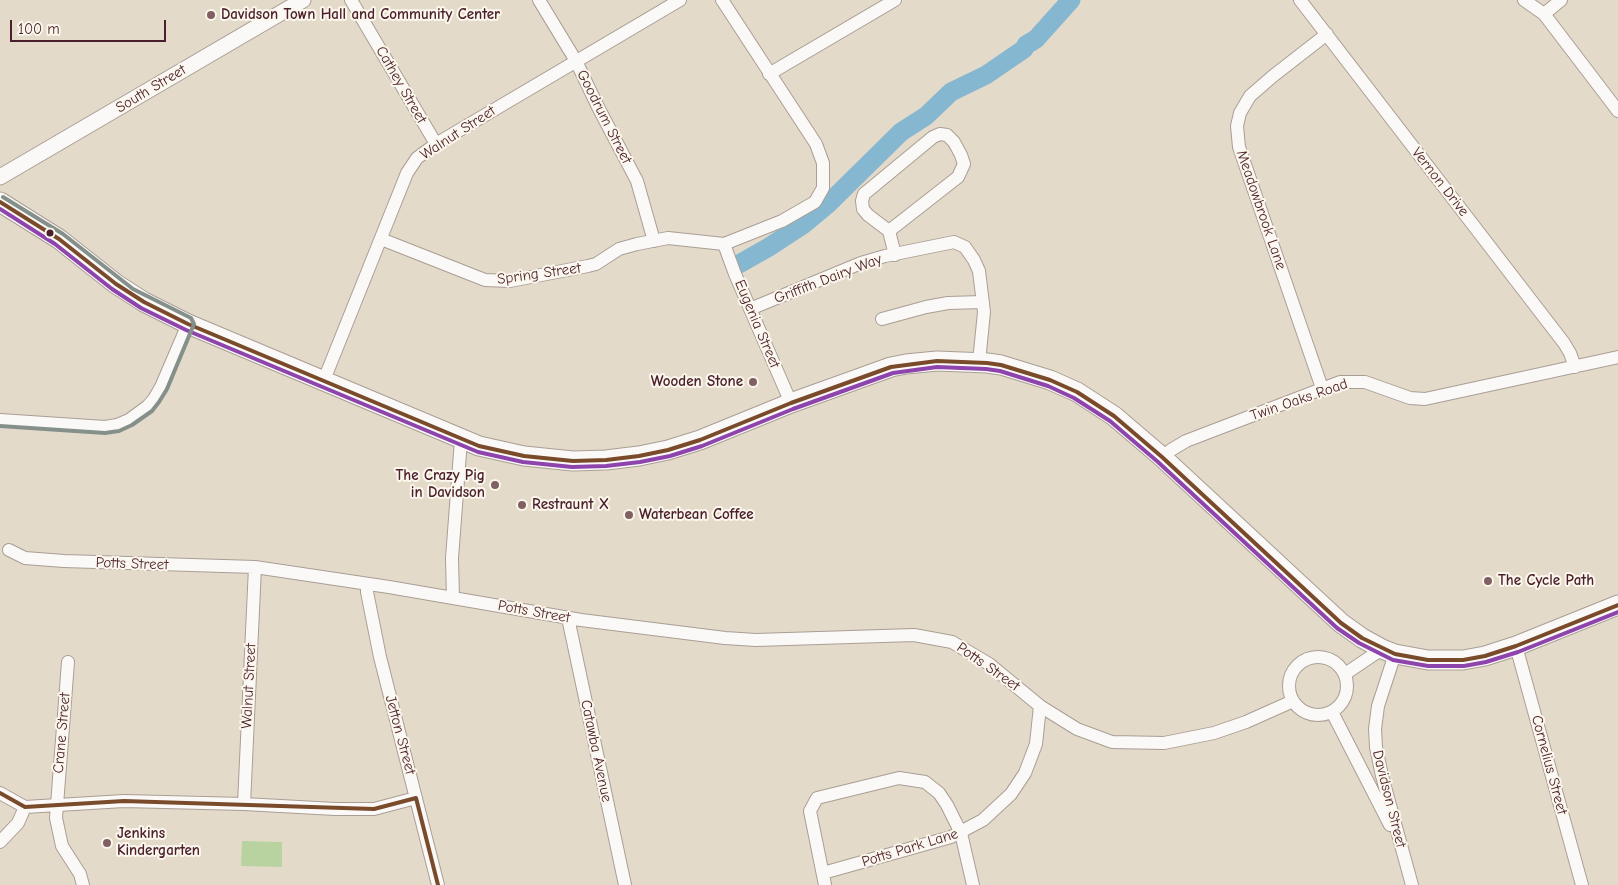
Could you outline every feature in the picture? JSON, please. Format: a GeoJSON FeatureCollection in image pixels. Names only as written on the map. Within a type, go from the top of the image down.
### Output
{"type":"FeatureCollection","features":[{"type":"Feature","properties":{"kind":"main road"},"geometry":{"type":"LineString","coordinates":[[0,202],[59,238],[130,294],[144,302],[188,324],[479,446],[524,456],[573,461],[606,460],[668,450],[700,440],[791,403],[899,366],[936,361],[979,362],[1001,365],[1036,375],[1077,392],[1114,416],[1162,457],[1299,586],[1351,631],[1389,651],[1428,660],[1463,660],[1485,656],[1516,646],[1618,605]]}},
{"type":"Feature","properties":{"kind":"street","name":"South Street"},"geometry":{"type":"LineString","coordinates":[[0,177],[303,0]]}},
{"type":"Feature","properties":{"kind":"street","name":"Cathey Street"},"geometry":{"type":"LineString","coordinates":[[351,0],[436,144]]}},
{"type":"Feature","properties":{"kind":"street","name":"Goodrum Street"},"geometry":{"type":"LineString","coordinates":[[540,0],[576,62],[637,181],[654,241]]}},
{"type":"Feature","properties":{"kind":"street","name":"Walnut Street"},"geometry":{"type":"LineString","coordinates":[[324,380],[406,173],[417,158],[436,144],[680,0]]}},
{"type":"Feature","properties":{"kind":"street","name":"Spring Street"},"geometry":{"type":"LineString","coordinates":[[381,239],[485,280],[493,282],[510,281],[588,266],[618,250],[668,238],[724,244],[782,221],[815,202],[823,188],[823,163],[816,144],[722,0]]}},
{"type":"Feature","properties":{"kind":"street"},"geometry":{"type":"LineString","coordinates":[[769,74],[895,0]]}},
{"type":"Feature","properties":{"kind":"street","name":"Vernon Drive"},"geometry":{"type":"LineString","coordinates":[[1300,0],[1564,343],[1575,367]]}},
{"type":"Feature","properties":{"kind":"street"},"geometry":{"type":"LineString","coordinates":[[1524,0],[1544,14],[1618,111]]}},
{"type":"Feature","properties":{"kind":"street"},"geometry":{"type":"LineString","coordinates":[[1544,14],[1561,0]]}},
{"type":"Feature","properties":{"kind":"street","name":"Meadowbrook Lane"},"geometry":{"type":"LineString","coordinates":[[1322,388],[1239,147],[1237,126],[1240,113],[1250,96],[1327,34]]}},
{"type":"Feature","properties":{"kind":"street"},"geometry":{"type":"LineString","coordinates":[[889,231],[958,177],[964,164],[962,155],[947,135],[940,134],[933,137],[864,194],[862,209],[889,231],[895,255]]}},
{"type":"Feature","properties":{"kind":"street","name":"Griffith Dairy Way"},"geometry":{"type":"LineString","coordinates":[[750,309],[861,263],[954,242],[965,247],[979,271],[984,312],[979,362]]}},
{"type":"Feature","properties":{"kind":"street","name":"Eugenia Street"},"geometry":{"type":"LineString","coordinates":[[724,244],[791,403]]}},
{"type":"Feature","properties":{"kind":"street"},"geometry":{"type":"LineString","coordinates":[[882,318],[948,303],[983,302]]}},
{"type":"Feature","properties":{"kind":"street"},"geometry":{"type":"LineString","coordinates":[[0,420],[105,427],[129,420],[143,411],[154,399],[188,324]]}},
{"type":"Feature","properties":{"kind":"street","name":"Twin Oaks Road"},"geometry":{"type":"LineString","coordinates":[[1162,457],[1186,441],[1340,382],[1364,382],[1410,398],[1425,399],[1618,357]]}},
{"type":"Feature","properties":{"kind":"street"},"geometry":{"type":"LineString","coordinates":[[453,598],[452,558],[461,440]]}},
{"type":"Feature","properties":{"kind":"street","name":"Potts Street"},"geometry":{"type":"LineString","coordinates":[[9,550],[26,558],[255,568],[367,584],[568,618],[645,629],[748,640],[924,636],[952,642],[989,664],[1040,706],[1077,729],[1112,742],[1164,743],[1214,733],[1246,722],[1293,701]]}},
{"type":"Feature","properties":{"kind":"street","name":"Walnut Street"},"geometry":{"type":"LineString","coordinates":[[244,804],[255,568]]}},
{"type":"Feature","properties":{"kind":"street","name":"Jetton Street"},"geometry":{"type":"LineString","coordinates":[[367,584],[380,657],[438,885]]}},
{"type":"Feature","properties":{"kind":"street","name":"Catawba Avenue"},"geometry":{"type":"LineString","coordinates":[[568,618],[625,885]]}},
{"type":"Feature","properties":{"kind":"street","name":"Cornelius Street"},"geometry":{"type":"LineString","coordinates":[[1516,646],[1582,885]]}},
{"type":"Feature","properties":{"kind":"street"},"geometry":{"type":"LineString","coordinates":[[1345,674],[1389,651]]}},
{"type":"Feature","properties":{"kind":"street","name":"Davidson Street"},"geometry":{"type":"LineString","coordinates":[[1389,651],[1378,706],[1375,729],[1376,747],[1382,776],[1412,885]]}},
{"type":"Feature","properties":{"kind":"street"},"geometry":{"type":"LineString","coordinates":[[1316,656],[1328,658],[1338,664],[1345,674],[1347,691],[1344,700],[1332,712],[1321,715],[1310,714],[1300,709],[1293,701],[1289,690],[1290,678],[1295,667],[1304,660],[1316,656]]}},
{"type":"Feature","properties":{"kind":"street","name":"Crane Street"},"geometry":{"type":"LineString","coordinates":[[68,662],[56,818],[60,839],[65,852],[82,878],[83,885]]}},
{"type":"Feature","properties":{"kind":"street","name":"Potts Park Lane"},"geometry":{"type":"LineString","coordinates":[[824,879],[961,833],[993,812],[1018,784],[1030,761],[1036,744],[1040,706]]}},
{"type":"Feature","properties":{"kind":"street"},"geometry":{"type":"LineString","coordinates":[[1332,712],[1401,847]]}},
{"type":"Feature","properties":{"kind":"street"},"geometry":{"type":"LineString","coordinates":[[824,879],[810,811],[817,798],[898,778],[925,782],[939,793],[961,833],[973,885]]}},
{"type":"Feature","properties":{"kind":"street"},"geometry":{"type":"LineString","coordinates":[[0,792],[25,807],[124,801],[374,809],[416,798]]}},
{"type":"Feature","properties":{"kind":"street"},"geometry":{"type":"LineString","coordinates":[[0,842],[18,823],[25,807]]}},
{"type":"Feature","properties":{"kind":"green space"},"geometry":{"type":"Polygon","coordinates":[[[242,841],[282,842],[282,867],[241,866],[242,841]]]}},
{"type":"Feature","properties":{"kind":"waterway"},"geometry":{"type":"LineString","coordinates":[[739,264],[804,224],[828,204],[901,132],[926,116],[951,92],[986,75],[1024,49],[1026,45],[1036,39],[1071,0]]}},
{"type":"Feature","properties":{"kind":"transit line"},"geometry":{"type":"LineString","coordinates":[[0,426],[105,433],[119,431],[132,425],[152,411],[167,389],[194,324],[191,318],[133,289],[63,234],[3,197]]}},
{"type":"Feature","properties":{"kind":"transit line"},"geometry":{"type":"LineString","coordinates":[[0,202],[59,239],[116,284],[144,302],[188,324],[479,446],[524,456],[573,461],[639,456],[668,450],[700,440],[791,403],[891,367],[937,361],[987,363],[1001,365],[1050,380],[1077,392],[1114,416],[1162,457],[1341,623],[1362,638],[1395,654],[1428,660],[1463,660],[1485,656],[1516,646],[1618,605]]}},
{"type":"Feature","properties":{"kind":"transit line"},"geometry":{"type":"LineString","coordinates":[[0,209],[55,244],[112,289],[141,308],[186,330],[478,452],[523,462],[572,467],[640,462],[670,456],[702,446],[793,409],[893,373],[937,367],[986,369],[1000,371],[1048,386],[1074,398],[1110,421],[1158,462],[1337,628],[1359,643],[1393,660],[1428,666],[1464,666],[1486,662],[1518,652],[1618,612]]}},
{"type":"Feature","properties":{"kind":"transit line"},"geometry":{"type":"LineString","coordinates":[[0,793],[25,807],[124,801],[374,809],[416,798],[438,885]]}},
{"type":"Feature","properties":{"kind":"place","name":"Davidson Town Hall and Community Center"},"geometry":{"type":"Point","coordinates":[211,15]}},
{"type":"Feature","properties":{"kind":"place","name":"Wooden Stone"},"geometry":{"type":"Point","coordinates":[753,382]}},
{"type":"Feature","properties":{"kind":"place","name":"The Crazy Pig in Davidson"},"geometry":{"type":"Point","coordinates":[495,485]}},
{"type":"Feature","properties":{"kind":"place","name":"Restraunt X"},"geometry":{"type":"Point","coordinates":[522,505]}},
{"type":"Feature","properties":{"kind":"place","name":"Waterbean Coffee"},"geometry":{"type":"Point","coordinates":[629,515]}},
{"type":"Feature","properties":{"kind":"place","name":"The Cycle Path"},"geometry":{"type":"Point","coordinates":[1488,581]}},
{"type":"Feature","properties":{"kind":"place","name":"Jenkins Kindergarten"},"geometry":{"type":"Point","coordinates":[107,843]}}]}
